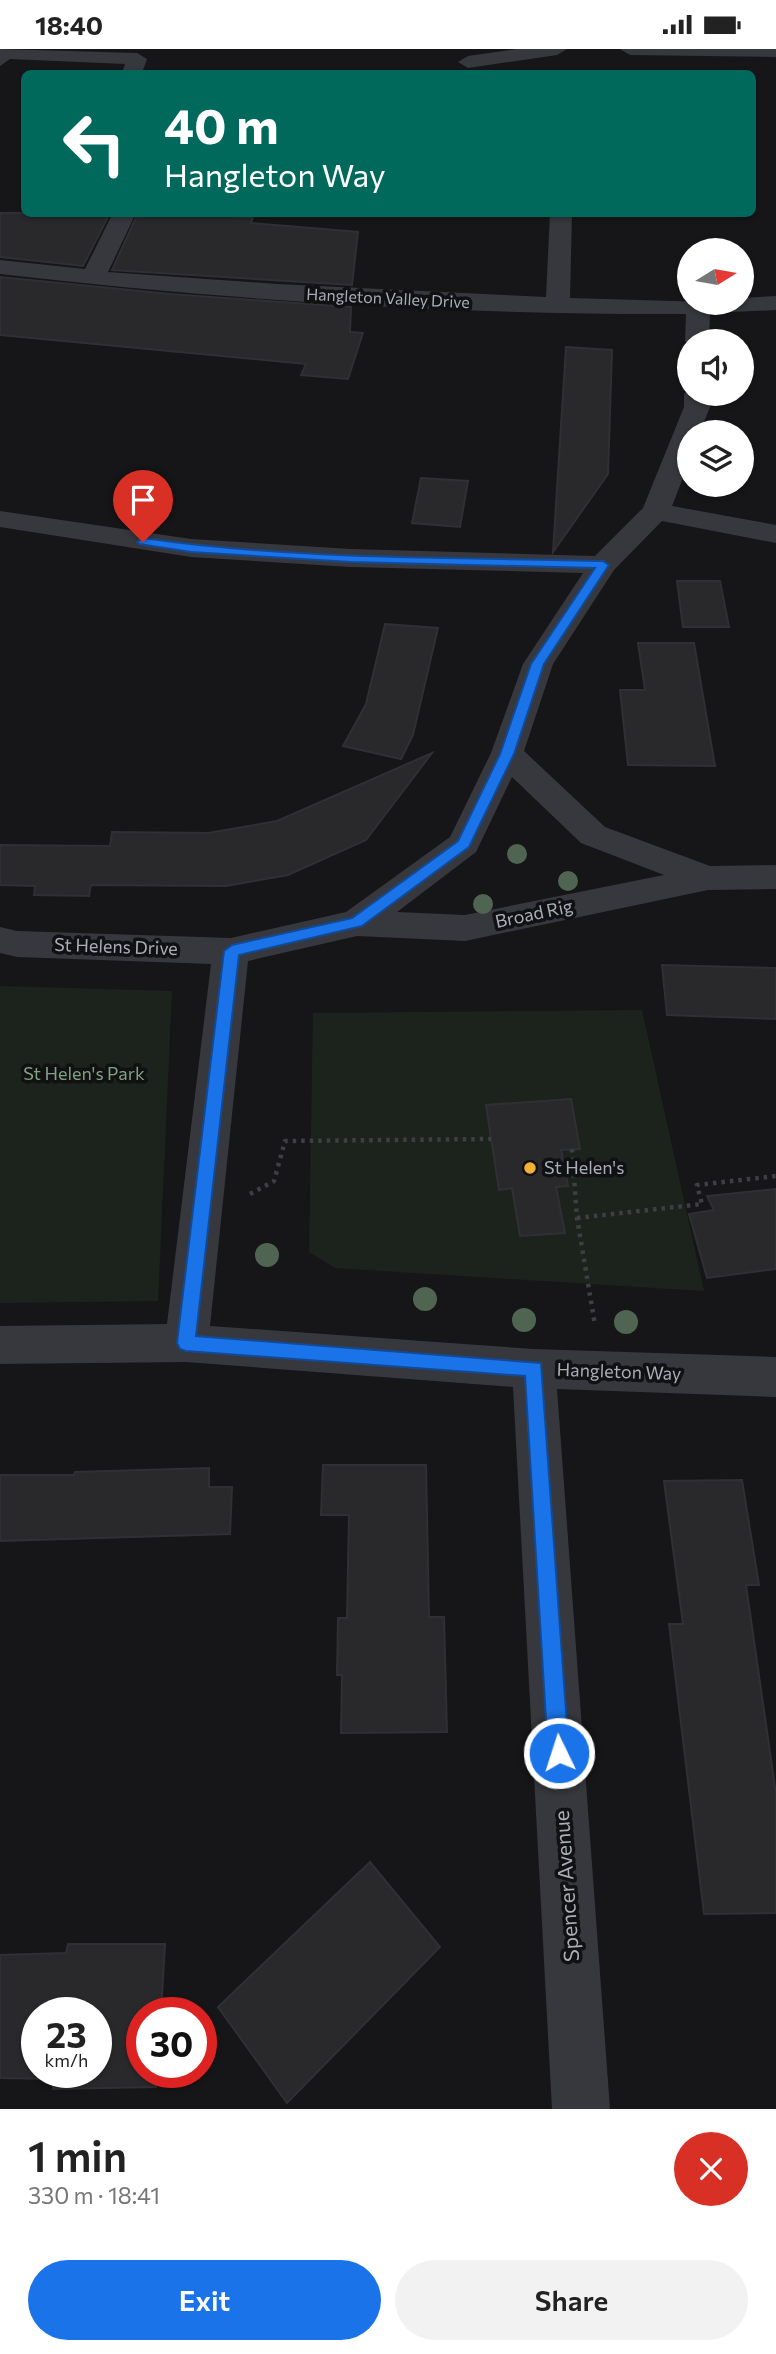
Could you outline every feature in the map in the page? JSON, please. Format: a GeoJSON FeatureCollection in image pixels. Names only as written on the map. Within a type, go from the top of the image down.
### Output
{"type":"FeatureCollection","features":[{"type":"Feature","properties":{"kind":"street"},"geometry":{"type":"LineString","coordinates":[[467,61],[558,49]]}},
{"type":"Feature","properties":{"kind":"street"},"geometry":{"type":"LineString","coordinates":[[630,49],[776,51]]}},
{"type":"Feature","properties":{"kind":"street"},"geometry":{"type":"LineString","coordinates":[[0,60],[4,53],[137,59],[133,70]]}},
{"type":"Feature","properties":{"kind":"street"},"geometry":{"type":"LineString","coordinates":[[93,278],[123,217]]}},
{"type":"Feature","properties":{"kind":"street"},"geometry":{"type":"LineString","coordinates":[[558,306],[561,217]]}},
{"type":"Feature","properties":{"kind":"street","name":"Hangleton Valley Drive"},"geometry":{"type":"LineString","coordinates":[[0,267],[93,278],[323,295],[677,309]]}},
{"type":"Feature","properties":{"kind":"street","name":"Hangleton Valley Drive"},"geometry":{"type":"LineString","coordinates":[[754,305],[776,303]]}},
{"type":"Feature","properties":{"kind":"street"},"geometry":{"type":"LineString","coordinates":[[357,923],[464,844],[507,754],[538,664],[603,565],[656,511],[697,406]]}},
{"type":"Feature","properties":{"kind":"street"},"geometry":{"type":"LineString","coordinates":[[656,511],[776,534]]}},
{"type":"Feature","properties":{"kind":"street"},"geometry":{"type":"LineString","coordinates":[[0,519],[191,548],[351,558],[603,565]]}},
{"type":"Feature","properties":{"kind":"street","name":"Broad Rig"},"geometry":{"type":"LineString","coordinates":[[507,754],[593,835],[708,877]]}},
{"type":"Feature","properties":{"kind":"street","name":"Broad Rig"},"geometry":{"type":"LineString","coordinates":[[357,923],[465,929],[708,877],[776,877]]}},
{"type":"Feature","properties":{"kind":"street","name":"St Helens Drive"},"geometry":{"type":"LineString","coordinates":[[0,940],[17,944],[232,951],[357,923]]}},
{"type":"Feature","properties":{"kind":"street"},"geometry":{"type":"LineString","coordinates":[[186,1343],[232,951]]}},
{"type":"Feature","properties":{"kind":"street","name":"Hangleton Way"},"geometry":{"type":"LineString","coordinates":[[0,1345],[186,1343],[534,1369],[776,1377]]}},
{"type":"Feature","properties":{"kind":"street","name":"Spencer Avenue"},"geometry":{"type":"LineString","coordinates":[[534,1369],[582,2109]]}},
{"type":"Feature","properties":{"kind":"path"},"geometry":{"type":"LineString","coordinates":[[200,1221],[274,1181],[285,1141],[491,1139]]}},
{"type":"Feature","properties":{"kind":"path"},"geometry":{"type":"LineString","coordinates":[[572,1149],[577,1218],[603,1370]]}},
{"type":"Feature","properties":{"kind":"path"},"geometry":{"type":"LineString","coordinates":[[577,1218],[702,1204],[697,1185],[776,1176]]}},
{"type":"Feature","properties":{"kind":"green space","name":"St Helen's Park"},"geometry":{"type":"Polygon","coordinates":[[[0,986],[172,991],[158,1301],[0,1303],[0,986]]]}},
{"type":"Feature","properties":{"kind":"green space"},"geometry":{"type":"Polygon","coordinates":[[[642,1010],[704,1291],[335,1268],[309,1252],[313,1013],[642,1010]]]}},
{"type":"Feature","properties":{"kind":"building"},"geometry":{"type":"Polygon","coordinates":[[[0,213],[21,213],[21,217],[108,217],[83,266],[0,257],[0,213]]]}},
{"type":"Feature","properties":{"kind":"building"},"geometry":{"type":"Polygon","coordinates":[[[136,217],[253,217],[251,223],[358,232],[352,285],[112,270],[136,217]]]}},
{"type":"Feature","properties":{"kind":"building"},"geometry":{"type":"Polygon","coordinates":[[[0,277],[170,294],[351,307],[350,332],[363,333],[348,379],[301,375],[306,364],[0,335],[0,277]]]}},
{"type":"Feature","properties":{"kind":"building"},"geometry":{"type":"Polygon","coordinates":[[[566,347],[612,350],[608,474],[553,552],[566,347]]]}},
{"type":"Feature","properties":{"kind":"building"},"geometry":{"type":"Polygon","coordinates":[[[421,478],[468,481],[460,527],[412,523],[421,478]]]}},
{"type":"Feature","properties":{"kind":"building"},"geometry":{"type":"Polygon","coordinates":[[[677,581],[720,581],[729,627],[683,627],[677,581]]]}},
{"type":"Feature","properties":{"kind":"building"},"geometry":{"type":"Polygon","coordinates":[[[385,624],[438,628],[413,735],[401,759],[343,746],[366,704],[385,624]]]}},
{"type":"Feature","properties":{"kind":"building"},"geometry":{"type":"Polygon","coordinates":[[[638,643],[694,643],[715,766],[628,765],[620,690],[645,690],[638,643]]]}},
{"type":"Feature","properties":{"kind":"building"},"geometry":{"type":"Polygon","coordinates":[[[432,753],[366,840],[288,875],[226,886],[91,885],[89,896],[34,895],[35,886],[0,885],[0,845],[110,846],[112,832],[208,833],[277,821],[432,753]]]}},
{"type":"Feature","properties":{"kind":"building"},"geometry":{"type":"Polygon","coordinates":[[[662,965],[776,968],[776,1019],[667,1015],[662,965]]]}},
{"type":"Feature","properties":{"kind":"building","name":"St Helen's"},"geometry":{"type":"Polygon","coordinates":[[[571,1099],[580,1149],[561,1150],[568,1186],[556,1187],[565,1233],[520,1236],[512,1188],[499,1190],[486,1105],[571,1099]]]}},
{"type":"Feature","properties":{"kind":"building"},"geometry":{"type":"Polygon","coordinates":[[[776,1189],[776,1269],[707,1278],[689,1214],[714,1210],[707,1196],[776,1189]]]}},
{"type":"Feature","properties":{"kind":"building"},"geometry":{"type":"Polygon","coordinates":[[[323,1465],[426,1465],[429,1617],[444,1617],[447,1732],[341,1733],[342,1675],[337,1675],[338,1618],[347,1618],[349,1515],[321,1515],[323,1465]]]}},
{"type":"Feature","properties":{"kind":"building"},"geometry":{"type":"Polygon","coordinates":[[[209,1468],[209,1487],[232,1487],[230,1534],[0,1541],[0,1475],[74,1475],[75,1472],[209,1468]]]}},
{"type":"Feature","properties":{"kind":"building"},"geometry":{"type":"Polygon","coordinates":[[[742,1480],[759,1585],[746,1585],[776,1794],[776,1913],[704,1914],[669,1624],[683,1624],[664,1481],[742,1480]]]}},
{"type":"Feature","properties":{"kind":"building"},"geometry":{"type":"Polygon","coordinates":[[[370,1862],[440,1947],[287,2103],[218,2007],[370,1862]]]}},
{"type":"Feature","properties":{"kind":"building"},"geometry":{"type":"Polygon","coordinates":[[[68,1944],[165,1944],[162,1997],[126,1997],[126,2088],[112,2088],[112,1997],[21,1997],[21,2078],[0,2078],[0,1955],[66,1953],[68,1944]]]}},
{"type":"Feature","properties":{"kind":"place","name":"St Helen's"},"geometry":{"type":"Point","coordinates":[530,1168]}},
{"type":"Feature","properties":{"kind":"route"},"geometry":{"type":"LineString","coordinates":[[143,542],[191,548],[351,558],[603,565],[538,664],[507,754],[464,844],[357,923],[232,951],[186,1343],[534,1369],[559,1753]]}}]}
